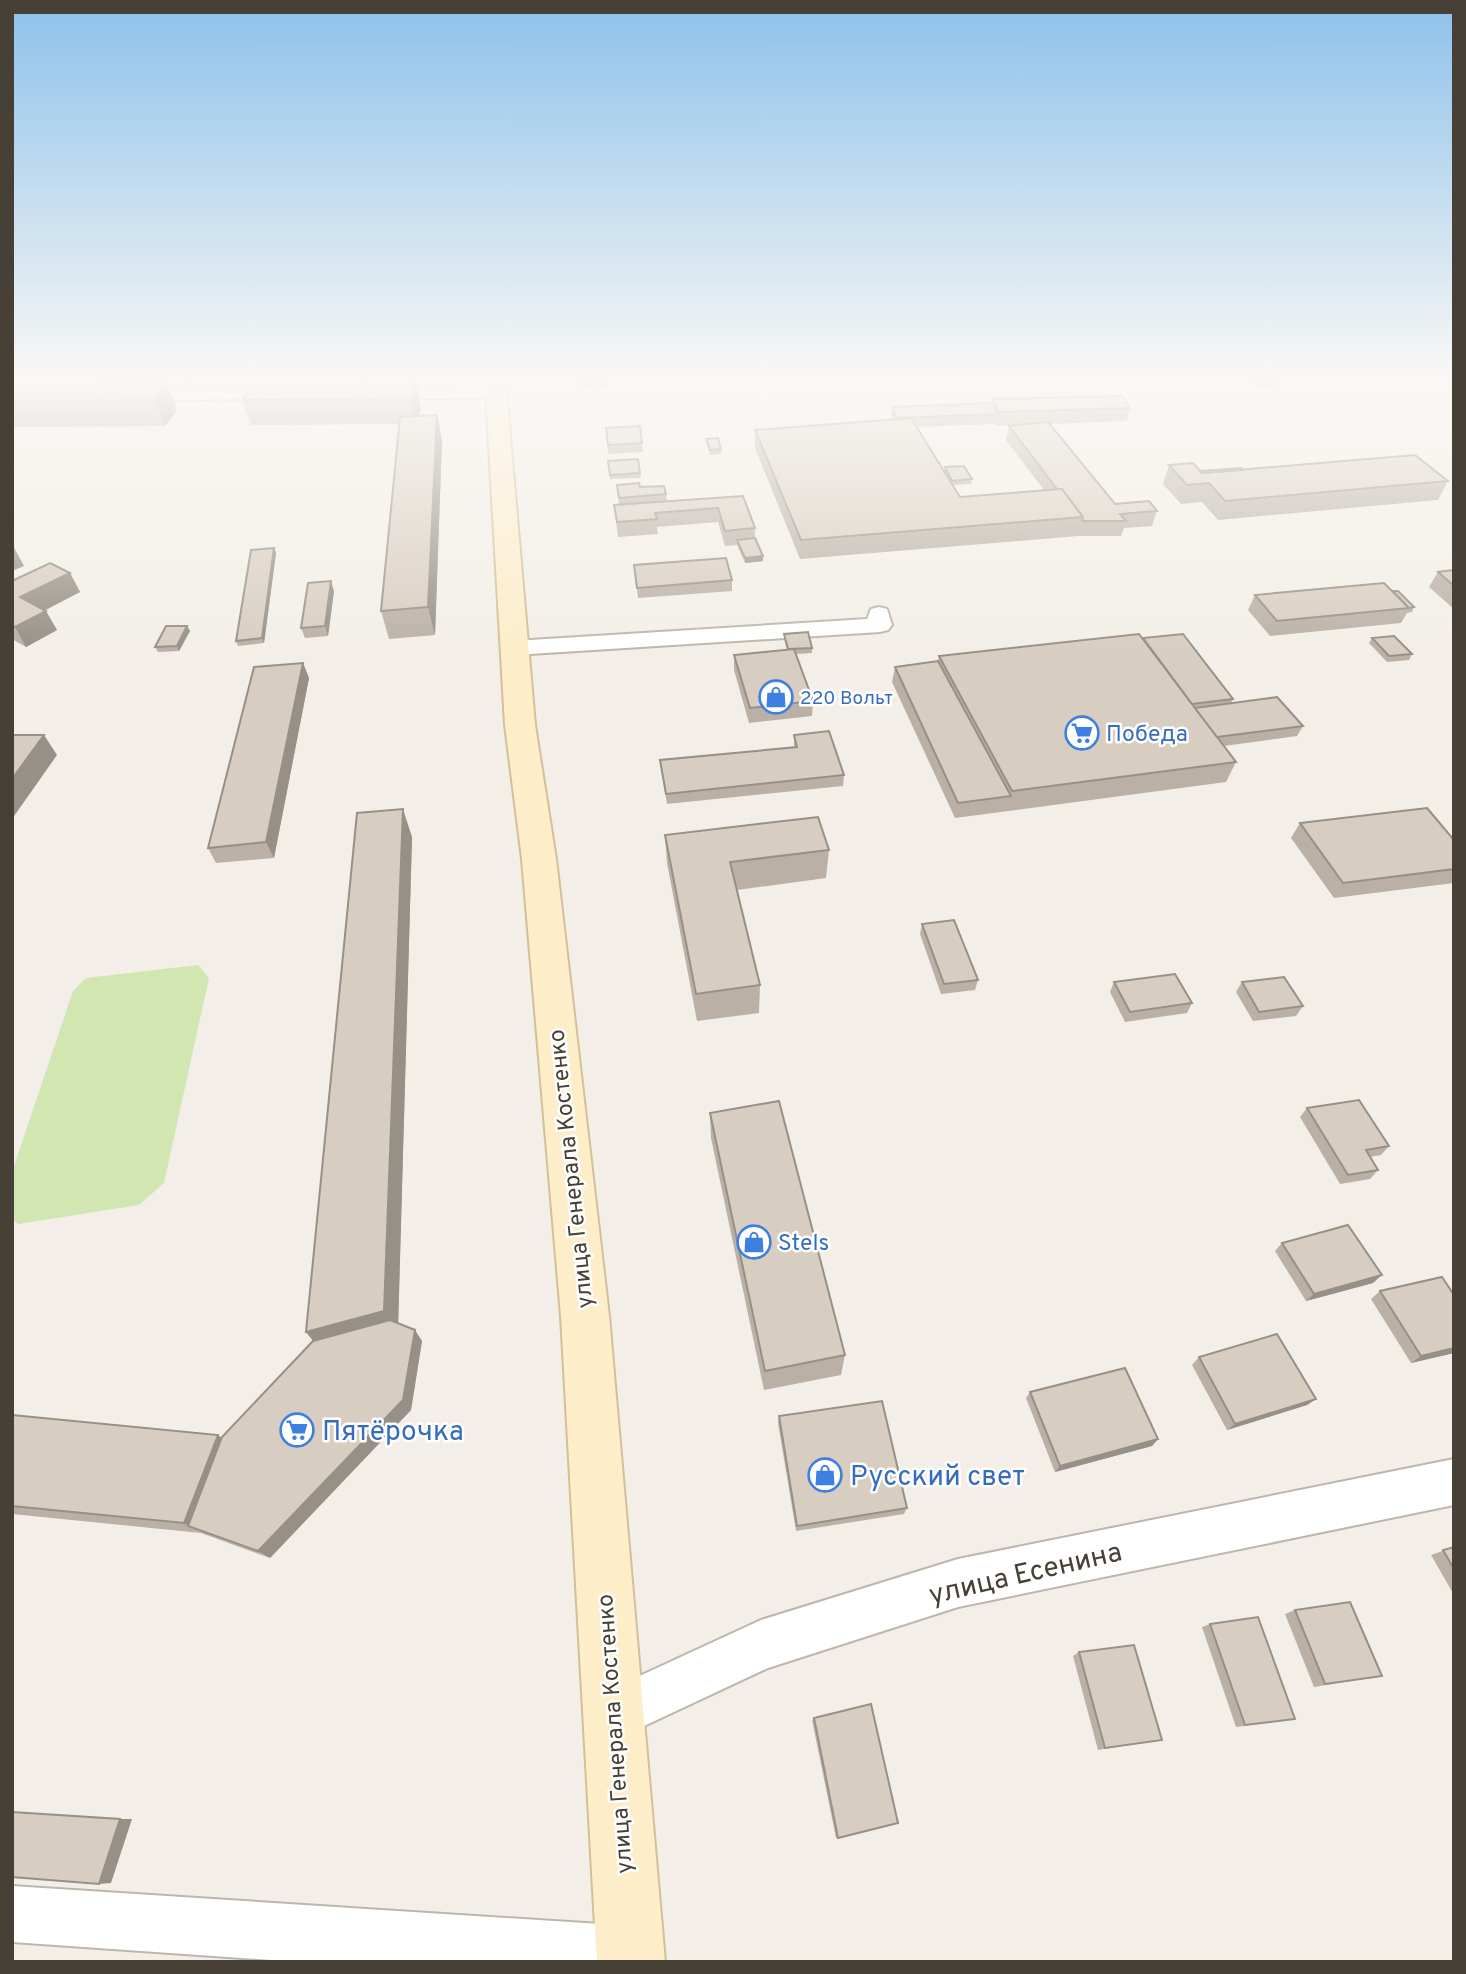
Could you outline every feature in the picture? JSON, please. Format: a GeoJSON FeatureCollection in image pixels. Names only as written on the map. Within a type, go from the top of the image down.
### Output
{"type":"FeatureCollection","features":[{"type":"Feature","properties":{"kind":"main road","name":"улица Генерала Костенко"},"geometry":{"type":"LineString","coordinates":[[501,469],[514,648],[585,1316],[631,1958]]}},
{"type":"Feature","properties":{"kind":"street"},"geometry":{"type":"LineString","coordinates":[[514,648],[880,625],[879,614]]}},
{"type":"Feature","properties":{"kind":"street","name":"улица Есенина"},"geometry":{"type":"LineString","coordinates":[[612,1714],[761,1645],[958,1583],[1454,1482]]}},
{"type":"Feature","properties":{"kind":"street"},"geometry":{"type":"LineString","coordinates":[[12,1914],[631,1958]]}},
{"type":"Feature","properties":{"kind":"green space"},"geometry":{"type":"Polygon","coordinates":[[[198,965],[209,978],[164,1183],[139,1205],[18,1224],[12,1219],[12,1172],[73,991],[86,978],[198,965]]]}},
{"type":"Feature","properties":{"kind":"building"},"geometry":{"type":"Polygon","coordinates":[[[395,469],[434,469],[428,607],[381,611],[395,469]]]}},
{"type":"Feature","properties":{"kind":"building"},"geometry":{"type":"Polygon","coordinates":[[[609,469],[639,469],[640,473],[610,475],[609,469]]]}},
{"type":"Feature","properties":{"kind":"building"},"geometry":{"type":"Polygon","coordinates":[[[771,469],[943,469],[960,497],[1062,489],[1083,517],[801,540],[771,469]]]}},
{"type":"Feature","properties":{"kind":"building"},"geometry":{"type":"Polygon","coordinates":[[[946,469],[966,469],[972,479],[952,481],[946,469]]]}},
{"type":"Feature","properties":{"kind":"building"},"geometry":{"type":"Polygon","coordinates":[[[1042,469],[1087,469],[1115,504],[1149,501],[1157,511],[1120,514],[1126,521],[1082,521],[1083,517],[1062,489],[1057,489],[1042,469]]]}},
{"type":"Feature","properties":{"kind":"building"},"geometry":{"type":"Polygon","coordinates":[[[1173,469],[1199,469],[1202,473],[1248,469],[1433,469],[1448,481],[1225,501],[1209,483],[1187,485],[1173,469]]]}},
{"type":"Feature","properties":{"kind":"building"},"geometry":{"type":"Polygon","coordinates":[[[1226,469],[1243,470],[1202,473],[1200,471],[1226,469]]]}},
{"type":"Feature","properties":{"kind":"building"},"geometry":{"type":"Polygon","coordinates":[[[639,483],[640,487],[664,486],[666,494],[619,498],[617,485],[639,483]]]}},
{"type":"Feature","properties":{"kind":"building"},"geometry":{"type":"Polygon","coordinates":[[[743,496],[755,528],[725,531],[718,508],[655,513],[657,519],[617,522],[614,505],[743,496]]]}},
{"type":"Feature","properties":{"kind":"building"},"geometry":{"type":"Polygon","coordinates":[[[755,538],[763,556],[745,558],[737,540],[755,538]]]}},
{"type":"Feature","properties":{"kind":"building"},"geometry":{"type":"Polygon","coordinates":[[[274,548],[262,638],[236,641],[251,550],[274,548]]]}},
{"type":"Feature","properties":{"kind":"building"},"geometry":{"type":"Polygon","coordinates":[[[726,558],[732,580],[637,588],[634,565],[726,558]]]}},
{"type":"Feature","properties":{"kind":"building"},"geometry":{"type":"Polygon","coordinates":[[[50,563],[70,573],[20,597],[46,611],[15,627],[12,626],[12,581],[50,563]]]}},
{"type":"Feature","properties":{"kind":"building"},"geometry":{"type":"Polygon","coordinates":[[[1454,570],[1454,586],[1438,572],[1454,570]]]}},
{"type":"Feature","properties":{"kind":"building"},"geometry":{"type":"Polygon","coordinates":[[[331,581],[325,626],[301,628],[308,583],[331,581]]]}},
{"type":"Feature","properties":{"kind":"building"},"geometry":{"type":"Polygon","coordinates":[[[1384,583],[1409,608],[1277,621],[1255,595],[1384,583]]]}},
{"type":"Feature","properties":{"kind":"building"},"geometry":{"type":"Polygon","coordinates":[[[1393,591],[1398,591],[1414,607],[1409,608],[1393,591]]]}},
{"type":"Feature","properties":{"kind":"building"},"geometry":{"type":"Polygon","coordinates":[[[166,626],[187,626],[177,646],[155,647],[166,626]]]}},
{"type":"Feature","properties":{"kind":"building"},"geometry":{"type":"Polygon","coordinates":[[[808,632],[812,648],[788,649],[784,634],[808,632]]]}},
{"type":"Feature","properties":{"kind":"building"},"geometry":{"type":"Polygon","coordinates":[[[1139,634],[1236,762],[1012,791],[939,656],[1139,634]]]}},
{"type":"Feature","properties":{"kind":"building"},"geometry":{"type":"Polygon","coordinates":[[[1183,634],[1233,699],[1192,704],[1143,638],[1183,634]]]}},
{"type":"Feature","properties":{"kind":"building"},"geometry":{"type":"Polygon","coordinates":[[[1394,636],[1412,654],[1389,656],[1372,638],[1394,636]]]}},
{"type":"Feature","properties":{"kind":"building"},"geometry":{"type":"Polygon","coordinates":[[[794,649],[813,701],[750,708],[734,655],[794,649]]]}},
{"type":"Feature","properties":{"kind":"building"},"geometry":{"type":"Polygon","coordinates":[[[938,661],[1011,796],[958,803],[895,667],[938,661]]]}},
{"type":"Feature","properties":{"kind":"building"},"geometry":{"type":"Polygon","coordinates":[[[303,663],[266,842],[208,848],[254,667],[303,663]]]}},
{"type":"Feature","properties":{"kind":"building"},"geometry":{"type":"Polygon","coordinates":[[[1277,697],[1303,726],[1217,737],[1195,708],[1277,697]]]}},
{"type":"Feature","properties":{"kind":"building"},"geometry":{"type":"Polygon","coordinates":[[[829,731],[844,775],[666,794],[660,760],[797,747],[794,735],[829,731]]]}},
{"type":"Feature","properties":{"kind":"building"},"geometry":{"type":"Polygon","coordinates":[[[12,735],[44,735],[12,779],[12,735]]]}},
{"type":"Feature","properties":{"kind":"building"},"geometry":{"type":"Polygon","coordinates":[[[1427,808],[1454,840],[1454,869],[1343,883],[1300,823],[1427,808]]]}},
{"type":"Feature","properties":{"kind":"building"},"geometry":{"type":"Polygon","coordinates":[[[403,809],[384,1311],[306,1332],[357,813],[403,809]]]}},
{"type":"Feature","properties":{"kind":"building"},"geometry":{"type":"Polygon","coordinates":[[[818,817],[829,850],[730,862],[760,985],[696,994],[665,835],[818,817]]]}},
{"type":"Feature","properties":{"kind":"building"},"geometry":{"type":"Polygon","coordinates":[[[954,920],[978,980],[944,984],[922,924],[954,920]]]}},
{"type":"Feature","properties":{"kind":"building"},"geometry":{"type":"Polygon","coordinates":[[[1175,974],[1192,1003],[1130,1012],[1114,982],[1175,974]]]}},
{"type":"Feature","properties":{"kind":"building"},"geometry":{"type":"Polygon","coordinates":[[[1284,977],[1303,1006],[1259,1012],[1242,982],[1284,977]]]}},
{"type":"Feature","properties":{"kind":"building"},"geometry":{"type":"Polygon","coordinates":[[[1359,1100],[1389,1146],[1366,1150],[1378,1170],[1348,1175],[1307,1108],[1359,1100]]]}},
{"type":"Feature","properties":{"kind":"building"},"geometry":{"type":"Polygon","coordinates":[[[779,1101],[845,1355],[765,1371],[710,1113],[779,1101]]]}},
{"type":"Feature","properties":{"kind":"building"},"geometry":{"type":"Polygon","coordinates":[[[1348,1225],[1382,1275],[1314,1294],[1282,1243],[1348,1225]]]}},
{"type":"Feature","properties":{"kind":"building"},"geometry":{"type":"Polygon","coordinates":[[[1442,1277],[1454,1295],[1454,1348],[1421,1356],[1380,1291],[1442,1277]]]}},
{"type":"Feature","properties":{"kind":"building"},"geometry":{"type":"Polygon","coordinates":[[[390,1320],[415,1330],[403,1400],[258,1551],[188,1526],[222,1437],[313,1341],[390,1320]]]}},
{"type":"Feature","properties":{"kind":"building"},"geometry":{"type":"Polygon","coordinates":[[[1277,1334],[1316,1399],[1235,1424],[1199,1357],[1277,1334]]]}},
{"type":"Feature","properties":{"kind":"building"},"geometry":{"type":"Polygon","coordinates":[[[1125,1368],[1158,1439],[1060,1466],[1030,1392],[1125,1368]]]}},
{"type":"Feature","properties":{"kind":"building"},"geometry":{"type":"Polygon","coordinates":[[[882,1401],[907,1508],[797,1526],[779,1416],[882,1401]]]}},
{"type":"Feature","properties":{"kind":"building"},"geometry":{"type":"Polygon","coordinates":[[[12,1415],[218,1435],[184,1523],[12,1506],[12,1415]]]}},
{"type":"Feature","properties":{"kind":"building"},"geometry":{"type":"Polygon","coordinates":[[[1454,1547],[1454,1569],[1443,1550],[1454,1547]]]}},
{"type":"Feature","properties":{"kind":"building"},"geometry":{"type":"Polygon","coordinates":[[[1350,1602],[1382,1676],[1325,1684],[1295,1610],[1350,1602]]]}},
{"type":"Feature","properties":{"kind":"building"},"geometry":{"type":"Polygon","coordinates":[[[1258,1617],[1295,1719],[1245,1725],[1210,1624],[1258,1617]]]}},
{"type":"Feature","properties":{"kind":"building"},"geometry":{"type":"Polygon","coordinates":[[[1134,1645],[1162,1740],[1105,1748],[1079,1652],[1134,1645]]]}},
{"type":"Feature","properties":{"kind":"building"},"geometry":{"type":"Polygon","coordinates":[[[871,1704],[898,1823],[838,1838],[814,1718],[871,1704]]]}},
{"type":"Feature","properties":{"kind":"building"},"geometry":{"type":"Polygon","coordinates":[[[12,1812],[120,1819],[99,1884],[12,1877],[12,1812]]]}},
{"type":"Feature","properties":{"kind":"place","name":"220 Вольт"},"geometry":{"type":"Point","coordinates":[776,697]}},
{"type":"Feature","properties":{"kind":"place","name":"Победа"},"geometry":{"type":"Point","coordinates":[1082,733]}},
{"type":"Feature","properties":{"kind":"place","name":"Stels"},"geometry":{"type":"Point","coordinates":[754,1242]}},
{"type":"Feature","properties":{"kind":"place","name":"Пятёрочка"},"geometry":{"type":"Point","coordinates":[297,1430]}},
{"type":"Feature","properties":{"kind":"place","name":"Русский свет"},"geometry":{"type":"Point","coordinates":[825,1475]}}]}
